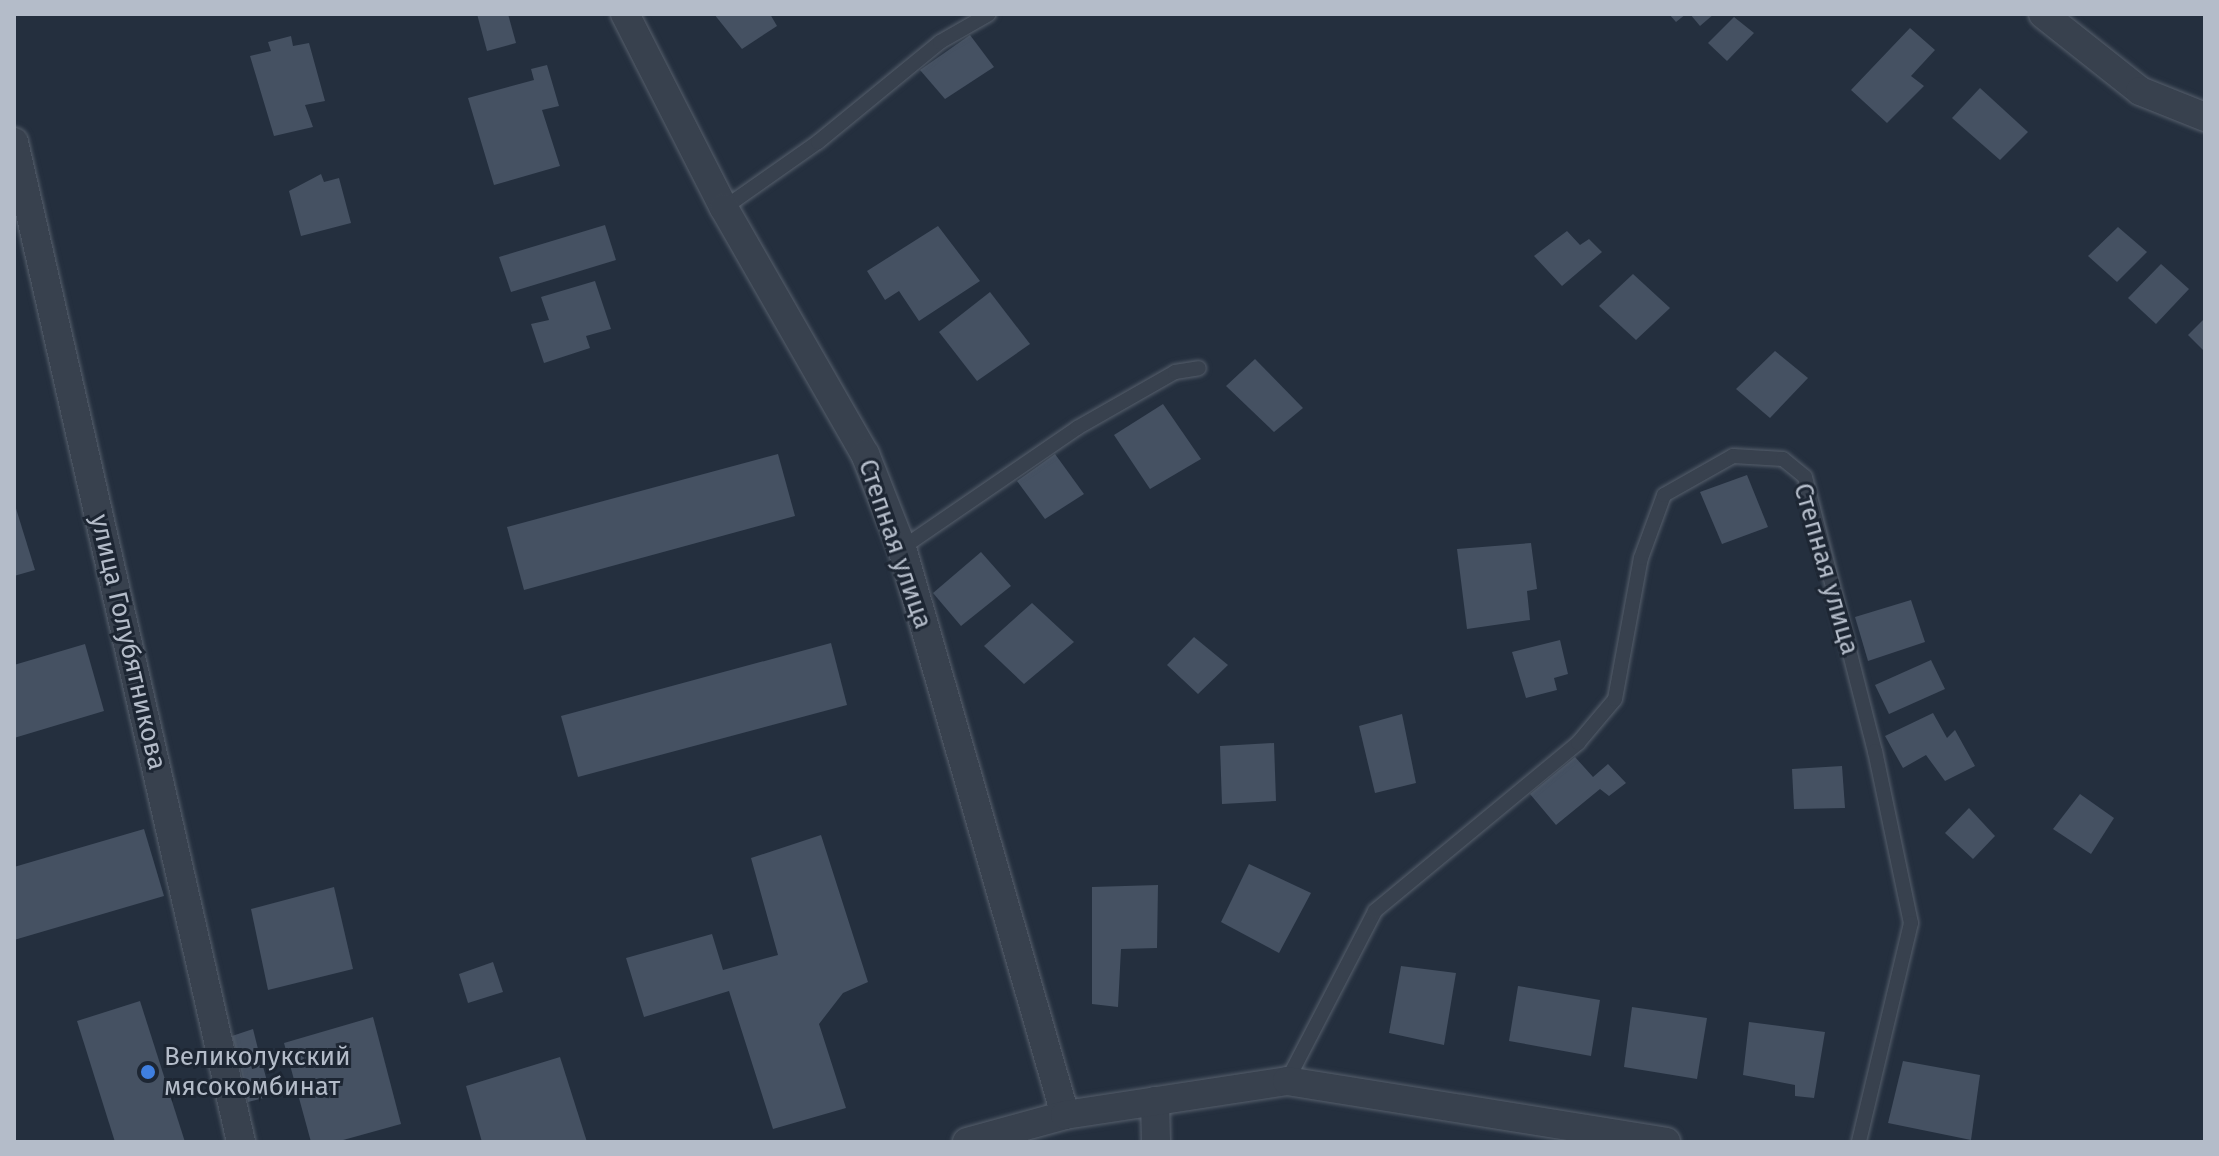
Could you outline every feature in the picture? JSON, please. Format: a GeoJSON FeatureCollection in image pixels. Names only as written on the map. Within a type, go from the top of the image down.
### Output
{"type":"FeatureCollection","features":[{"type":"Feature","properties":{"kind":"street","name":"Степная улица"},"geometry":{"type":"LineString","coordinates":[[625,14],[724,208],[865,454],[902,548],[1065,1115]]}},
{"type":"Feature","properties":{"kind":"street"},"geometry":{"type":"LineString","coordinates":[[2043,14],[2140,91],[2205,117]]}},
{"type":"Feature","properties":{"kind":"street","name":"улица Голубятникова"},"geometry":{"type":"LineString","coordinates":[[14,142],[241,1142]]}},
{"type":"Feature","properties":{"kind":"street"},"geometry":{"type":"LineString","coordinates":[[967,1142],[1065,1115],[1287,1081],[1666,1142]]}},
{"type":"Feature","properties":{"kind":"street"},"geometry":{"type":"LineString","coordinates":[[1155,1101],[1156,1142]]}},
{"type":"Feature","properties":{"kind":"lane"},"geometry":{"type":"LineString","coordinates":[[724,208],[818,142],[940,42],[989,14]]}},
{"type":"Feature","properties":{"kind":"lane"},"geometry":{"type":"LineString","coordinates":[[902,548],[1077,428],[1175,372],[1199,368]]}},
{"type":"Feature","properties":{"kind":"lane","name":"Степная улица"},"geometry":{"type":"LineString","coordinates":[[1287,1081],[1375,911],[1578,743],[1615,699],[1641,558],[1664,495],[1733,456],[1783,459],[1805,477],[1875,751],[1911,923],[1859,1142]]}},
{"type":"Feature","properties":{"kind":"building"},"geometry":{"type":"Polygon","coordinates":[[[477,14],[508,14],[516,43],[487,51],[477,14]]]}},
{"type":"Feature","properties":{"kind":"building"},"geometry":{"type":"Polygon","coordinates":[[[714,14],[770,14],[777,26],[742,49],[714,14]]]}},
{"type":"Feature","properties":{"kind":"building"},"geometry":{"type":"Polygon","coordinates":[[[1669,14],[1686,14],[1676,22],[1669,14]]]}},
{"type":"Feature","properties":{"kind":"building"},"geometry":{"type":"Polygon","coordinates":[[[1690,14],[1714,14],[1700,26],[1690,14]]]}},
{"type":"Feature","properties":{"kind":"building"},"geometry":{"type":"Polygon","coordinates":[[[1734,17],[1754,33],[1727,61],[1708,43],[1734,17]]]}},
{"type":"Feature","properties":{"kind":"building"},"geometry":{"type":"Polygon","coordinates":[[[1910,28],[1935,50],[1911,76],[1924,86],[1887,123],[1851,90],[1910,28]]]}},
{"type":"Feature","properties":{"kind":"building"},"geometry":{"type":"Polygon","coordinates":[[[970,35],[994,67],[945,99],[920,70],[970,35]]]}},
{"type":"Feature","properties":{"kind":"building"},"geometry":{"type":"Polygon","coordinates":[[[291,36],[293,46],[309,43],[325,101],[305,105],[313,127],[274,136],[250,56],[271,51],[268,42],[291,36]]]}},
{"type":"Feature","properties":{"kind":"building"},"geometry":{"type":"Polygon","coordinates":[[[547,65],[559,106],[542,110],[560,166],[494,185],[468,98],[534,80],[531,69],[547,65]]]}},
{"type":"Feature","properties":{"kind":"building"},"geometry":{"type":"Polygon","coordinates":[[[1980,88],[2028,132],[2000,160],[1952,118],[1980,88]]]}},
{"type":"Feature","properties":{"kind":"building"},"geometry":{"type":"Polygon","coordinates":[[[321,174],[324,182],[339,178],[351,223],[301,236],[289,191],[321,174]]]}},
{"type":"Feature","properties":{"kind":"building"},"geometry":{"type":"Polygon","coordinates":[[[605,225],[616,260],[511,292],[499,257],[605,225]]]}},
{"type":"Feature","properties":{"kind":"building"},"geometry":{"type":"Polygon","coordinates":[[[938,226],[980,281],[919,321],[899,291],[885,300],[867,271],[938,226]]]}},
{"type":"Feature","properties":{"kind":"building"},"geometry":{"type":"Polygon","coordinates":[[[2118,227],[2147,252],[2117,282],[2088,256],[2118,227]]]}},
{"type":"Feature","properties":{"kind":"building"},"geometry":{"type":"Polygon","coordinates":[[[1567,231],[1580,245],[1589,239],[1602,252],[1562,286],[1534,256],[1567,231]]]}},
{"type":"Feature","properties":{"kind":"building"},"geometry":{"type":"Polygon","coordinates":[[[2161,264],[2189,289],[2156,324],[2128,298],[2161,264]]]}},
{"type":"Feature","properties":{"kind":"building"},"geometry":{"type":"Polygon","coordinates":[[[1633,274],[1670,308],[1636,340],[1599,306],[1633,274]]]}},
{"type":"Feature","properties":{"kind":"building"},"geometry":{"type":"Polygon","coordinates":[[[595,281],[611,329],[586,336],[590,348],[544,363],[531,324],[549,320],[541,297],[595,281]]]}},
{"type":"Feature","properties":{"kind":"building"},"geometry":{"type":"Polygon","coordinates":[[[990,292],[1030,344],[977,381],[939,332],[990,292]]]}},
{"type":"Feature","properties":{"kind":"building"},"geometry":{"type":"Polygon","coordinates":[[[2205,318],[2205,352],[2188,335],[2205,318]]]}},
{"type":"Feature","properties":{"kind":"building"},"geometry":{"type":"Polygon","coordinates":[[[1775,351],[1808,378],[1770,418],[1736,389],[1775,351]]]}},
{"type":"Feature","properties":{"kind":"building"},"geometry":{"type":"Polygon","coordinates":[[[1255,359],[1303,408],[1274,432],[1226,386],[1255,359]]]}},
{"type":"Feature","properties":{"kind":"building"},"geometry":{"type":"Polygon","coordinates":[[[1163,404],[1201,459],[1150,489],[1114,435],[1163,404]]]}},
{"type":"Feature","properties":{"kind":"building"},"geometry":{"type":"Polygon","coordinates":[[[778,454],[795,516],[524,590],[507,527],[778,454]]]}},
{"type":"Feature","properties":{"kind":"building"},"geometry":{"type":"Polygon","coordinates":[[[1055,454],[1084,494],[1045,519],[1017,481],[1055,454]]]}},
{"type":"Feature","properties":{"kind":"building"},"geometry":{"type":"Polygon","coordinates":[[[1747,475],[1768,527],[1722,544],[1700,492],[1747,475]]]}},
{"type":"Feature","properties":{"kind":"building"},"geometry":{"type":"Polygon","coordinates":[[[14,502],[35,570],[14,576],[14,502]]]}},
{"type":"Feature","properties":{"kind":"building"},"geometry":{"type":"Polygon","coordinates":[[[1531,543],[1537,589],[1527,591],[1530,620],[1467,629],[1457,549],[1531,543]]]}},
{"type":"Feature","properties":{"kind":"building"},"geometry":{"type":"Polygon","coordinates":[[[981,552],[1011,586],[961,626],[933,593],[981,552]]]}},
{"type":"Feature","properties":{"kind":"building"},"geometry":{"type":"Polygon","coordinates":[[[1911,600],[1925,642],[1868,661],[1855,617],[1911,600]]]}},
{"type":"Feature","properties":{"kind":"building"},"geometry":{"type":"Polygon","coordinates":[[[1032,603],[1074,642],[1024,684],[984,646],[1032,603]]]}},
{"type":"Feature","properties":{"kind":"building"},"geometry":{"type":"Polygon","coordinates":[[[1194,637],[1228,665],[1198,694],[1167,665],[1194,637]]]}},
{"type":"Feature","properties":{"kind":"building"},"geometry":{"type":"Polygon","coordinates":[[[1560,640],[1568,674],[1554,678],[1557,690],[1526,698],[1512,652],[1560,640]]]}},
{"type":"Feature","properties":{"kind":"building"},"geometry":{"type":"Polygon","coordinates":[[[831,643],[847,705],[578,777],[561,716],[831,643]]]}},
{"type":"Feature","properties":{"kind":"building"},"geometry":{"type":"Polygon","coordinates":[[[85,644],[104,711],[14,738],[14,665],[85,644]]]}},
{"type":"Feature","properties":{"kind":"building"},"geometry":{"type":"Polygon","coordinates":[[[1931,660],[1945,689],[1889,714],[1875,685],[1931,660]]]}},
{"type":"Feature","properties":{"kind":"building"},"geometry":{"type":"Polygon","coordinates":[[[1933,713],[1947,738],[1955,730],[1975,766],[1945,781],[1926,755],[1903,768],[1885,736],[1933,713]]]}},
{"type":"Feature","properties":{"kind":"building"},"geometry":{"type":"Polygon","coordinates":[[[1402,714],[1416,783],[1375,793],[1359,726],[1402,714]]]}},
{"type":"Feature","properties":{"kind":"building"},"geometry":{"type":"Polygon","coordinates":[[[1274,743],[1276,801],[1222,804],[1220,746],[1274,743]]]}},
{"type":"Feature","properties":{"kind":"building"},"geometry":{"type":"Polygon","coordinates":[[[1575,757],[1593,777],[1608,764],[1626,783],[1609,796],[1600,789],[1556,825],[1530,794],[1575,757]]]}},
{"type":"Feature","properties":{"kind":"building"},"geometry":{"type":"Polygon","coordinates":[[[1842,766],[1845,808],[1794,809],[1792,769],[1842,766]]]}},
{"type":"Feature","properties":{"kind":"building"},"geometry":{"type":"Polygon","coordinates":[[[2080,794],[2114,818],[2091,854],[2053,829],[2080,794]]]}},
{"type":"Feature","properties":{"kind":"building"},"geometry":{"type":"Polygon","coordinates":[[[1969,808],[1995,836],[1973,859],[1945,833],[1969,808]]]}},
{"type":"Feature","properties":{"kind":"building"},"geometry":{"type":"Polygon","coordinates":[[[144,829],[164,896],[14,940],[14,867],[144,829]]]}},
{"type":"Feature","properties":{"kind":"building"},"geometry":{"type":"Polygon","coordinates":[[[821,835],[868,982],[843,993],[819,1024],[846,1108],[773,1129],[729,991],[644,1017],[626,958],[712,934],[723,970],[778,955],[751,858],[821,835]]]}},
{"type":"Feature","properties":{"kind":"building"},"geometry":{"type":"Polygon","coordinates":[[[1249,864],[1311,893],[1279,953],[1221,922],[1249,864]]]}},
{"type":"Feature","properties":{"kind":"building"},"geometry":{"type":"Polygon","coordinates":[[[1158,885],[1157,948],[1121,949],[1118,1007],[1092,1004],[1092,887],[1158,885]]]}},
{"type":"Feature","properties":{"kind":"building"},"geometry":{"type":"Polygon","coordinates":[[[334,887],[353,969],[268,990],[251,909],[334,887]]]}},
{"type":"Feature","properties":{"kind":"building"},"geometry":{"type":"Polygon","coordinates":[[[493,962],[503,992],[468,1003],[459,974],[493,962]]]}},
{"type":"Feature","properties":{"kind":"building"},"geometry":{"type":"Polygon","coordinates":[[[1401,966],[1456,973],[1444,1045],[1389,1033],[1401,966]]]}},
{"type":"Feature","properties":{"kind":"building"},"geometry":{"type":"Polygon","coordinates":[[[1518,986],[1600,1000],[1591,1056],[1509,1041],[1518,986]]]}},
{"type":"Feature","properties":{"kind":"building"},"geometry":{"type":"Polygon","coordinates":[[[140,1001],[185,1142],[115,1142],[77,1021],[140,1001]]]}},
{"type":"Feature","properties":{"kind":"building"},"geometry":{"type":"Polygon","coordinates":[[[1632,1007],[1707,1018],[1697,1079],[1624,1067],[1632,1007]]]}},
{"type":"Feature","properties":{"kind":"building"},"geometry":{"type":"Polygon","coordinates":[[[373,1017],[401,1124],[336,1142],[311,1142],[284,1043],[373,1017]]]}},
{"type":"Feature","properties":{"kind":"building"},"geometry":{"type":"Polygon","coordinates":[[[1749,1022],[1825,1032],[1814,1098],[1795,1096],[1795,1085],[1743,1075],[1749,1022]]]}},
{"type":"Feature","properties":{"kind":"building"},"geometry":{"type":"Polygon","coordinates":[[[253,1029],[260,1057],[240,1063],[232,1036],[253,1029]]]}},
{"type":"Feature","properties":{"kind":"building"},"geometry":{"type":"Polygon","coordinates":[[[560,1057],[587,1142],[482,1142],[466,1086],[560,1057]]]}},
{"type":"Feature","properties":{"kind":"building"},"geometry":{"type":"Polygon","coordinates":[[[261,1059],[271,1096],[248,1102],[240,1066],[261,1059]]]}},
{"type":"Feature","properties":{"kind":"building"},"geometry":{"type":"Polygon","coordinates":[[[1903,1061],[1980,1075],[1971,1140],[1888,1123],[1903,1061]]]}},
{"type":"Feature","properties":{"kind":"place","name":"Великолукский мясокомбинат"},"geometry":{"type":"Point","coordinates":[148,1072]}}]}
